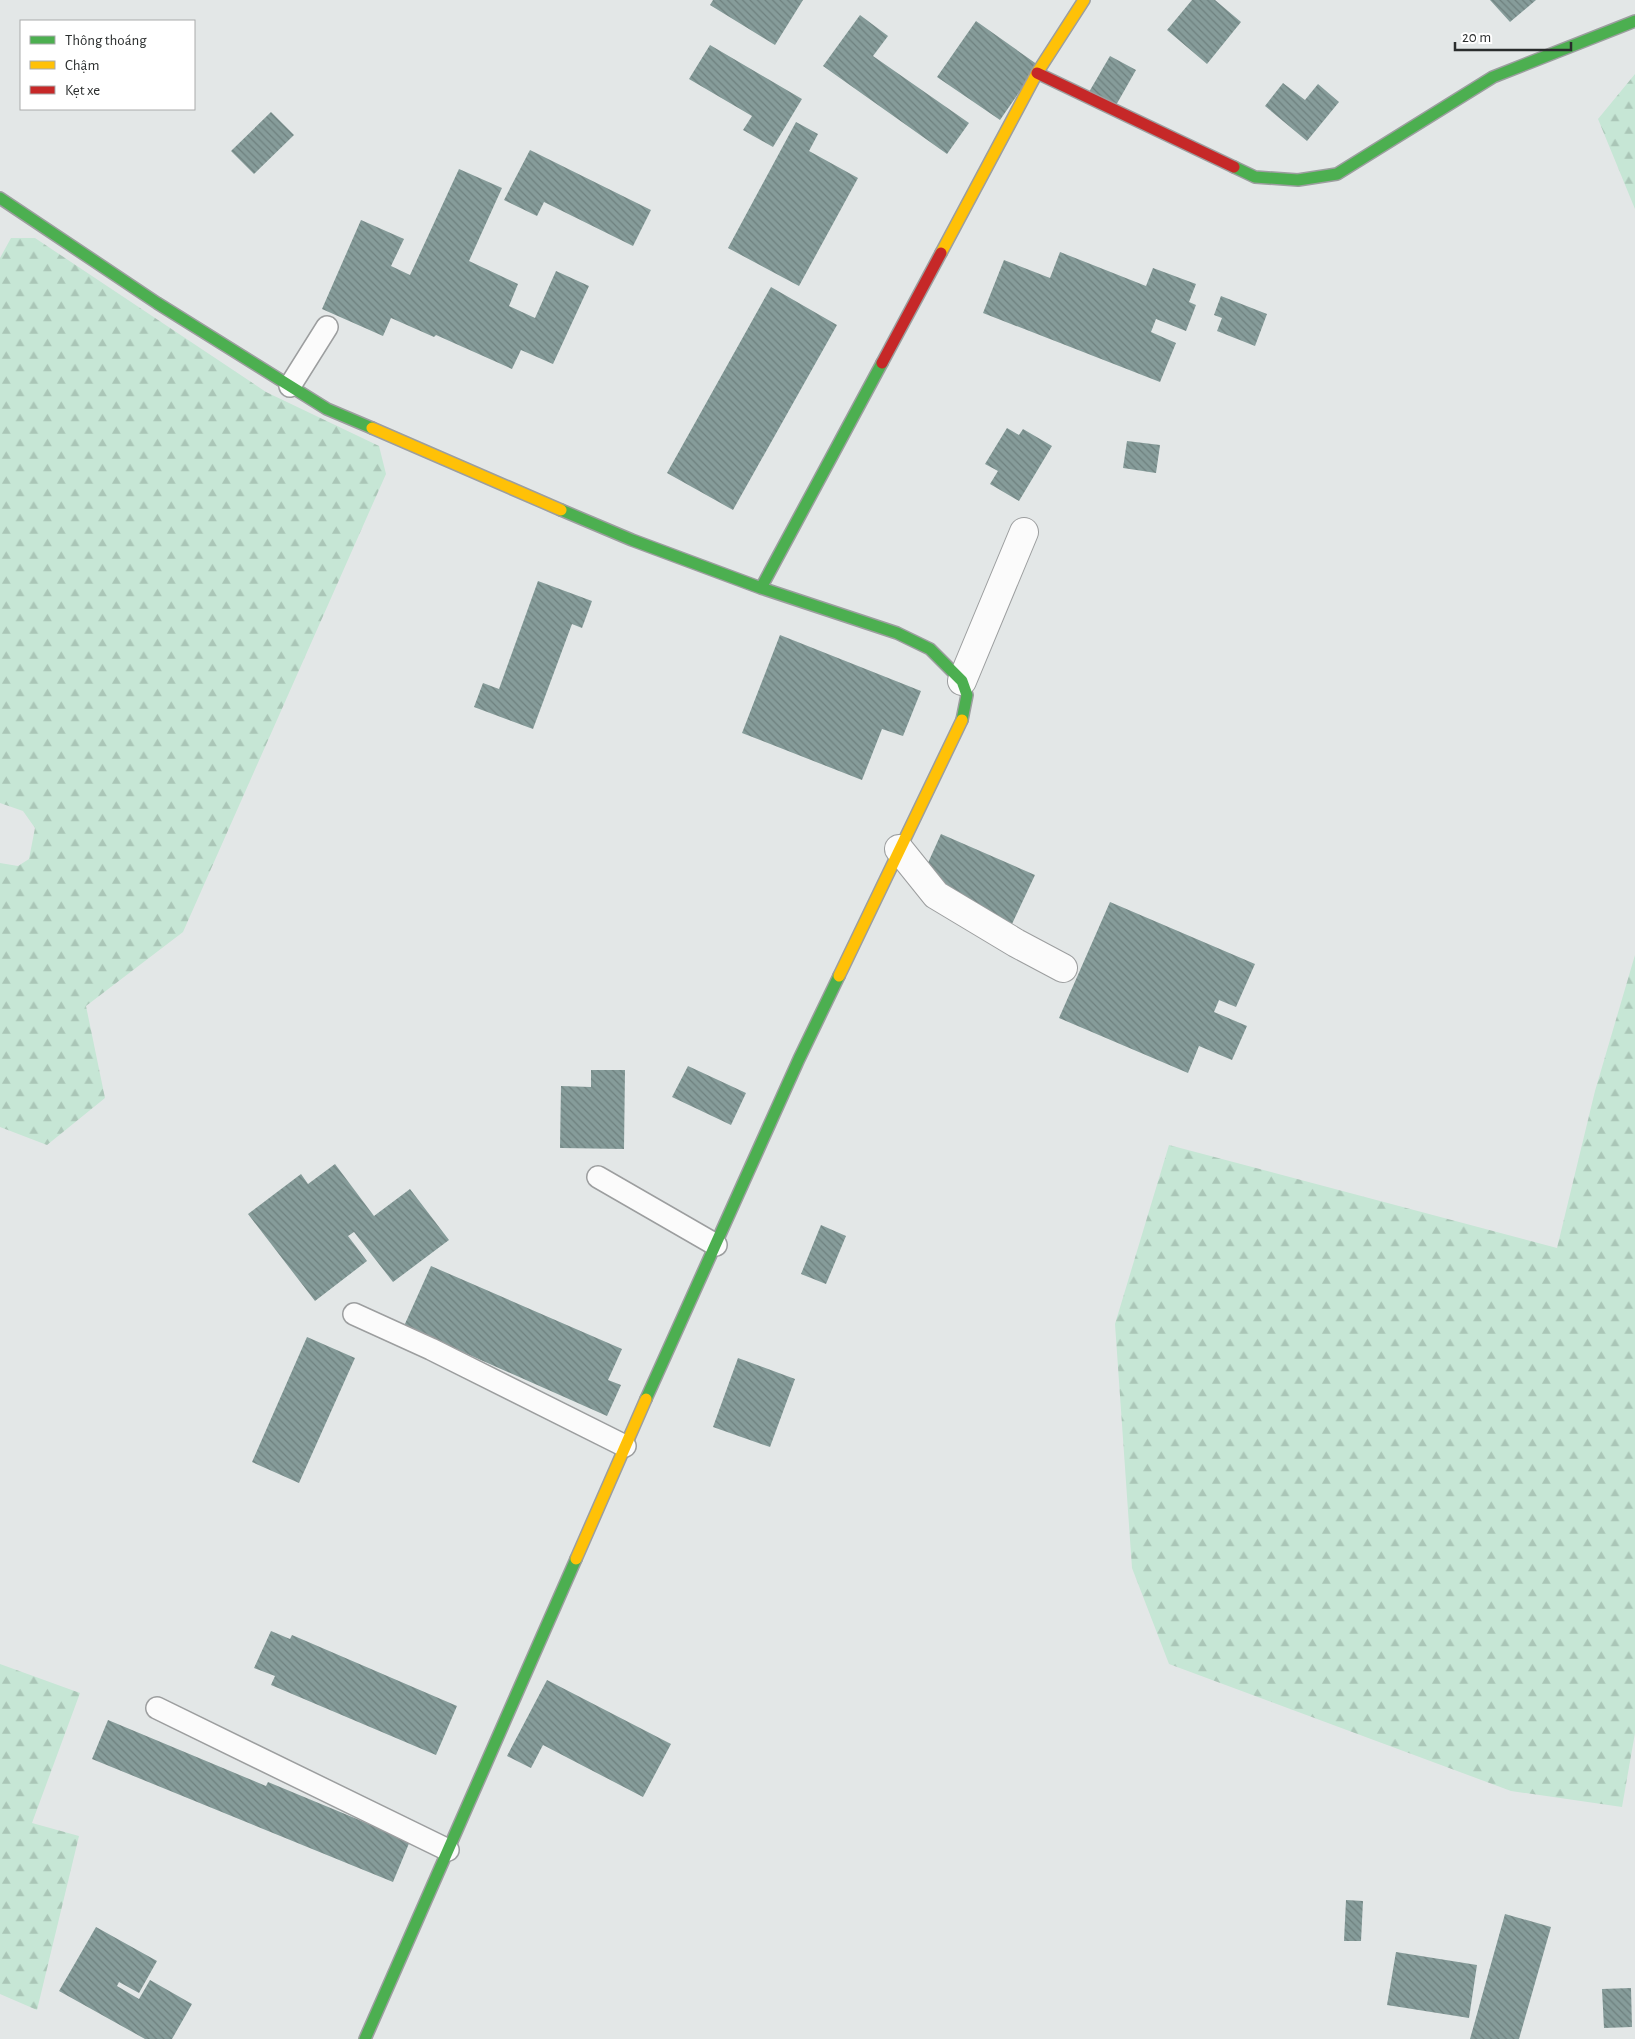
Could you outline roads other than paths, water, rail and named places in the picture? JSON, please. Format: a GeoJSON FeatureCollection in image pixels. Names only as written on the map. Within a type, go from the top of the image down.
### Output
{"type":"FeatureCollection","features":[{"type":"Feature","properties":{"kind":"street"},"geometry":{"type":"LineString","coordinates":[[761,588],[1036,74],[1084,0]]}},
{"type":"Feature","properties":{"kind":"street"},"geometry":{"type":"LineString","coordinates":[[1036,74],[1255,177],[1298,180],[1337,174],[1493,77],[1635,21]]}},
{"type":"Feature","properties":{"kind":"street"},"geometry":{"type":"LineString","coordinates":[[0,198],[157,303],[327,409],[632,540],[761,588],[897,633],[930,649],[962,681],[967,696],[961,722],[799,1059],[625,1446],[365,2039]]}},
{"type":"Feature","properties":{"kind":"street"},"geometry":{"type":"LineString","coordinates":[[962,681],[1024,532]]}},
{"type":"Feature","properties":{"kind":"street"},"geometry":{"type":"LineString","coordinates":[[900,849],[936,895],[1016,943],[1063,968]]}},
{"type":"Feature","properties":{"kind":"lane"},"geometry":{"type":"LineString","coordinates":[[290,386],[327,327]]}},
{"type":"Feature","properties":{"kind":"lane"},"geometry":{"type":"LineString","coordinates":[[598,1177],[716,1245]]}},
{"type":"Feature","properties":{"kind":"lane"},"geometry":{"type":"LineString","coordinates":[[354,1314],[431,1349],[625,1446]]}},
{"type":"Feature","properties":{"kind":"lane"},"geometry":{"type":"LineString","coordinates":[[156,1708],[448,1850]]}}]}
